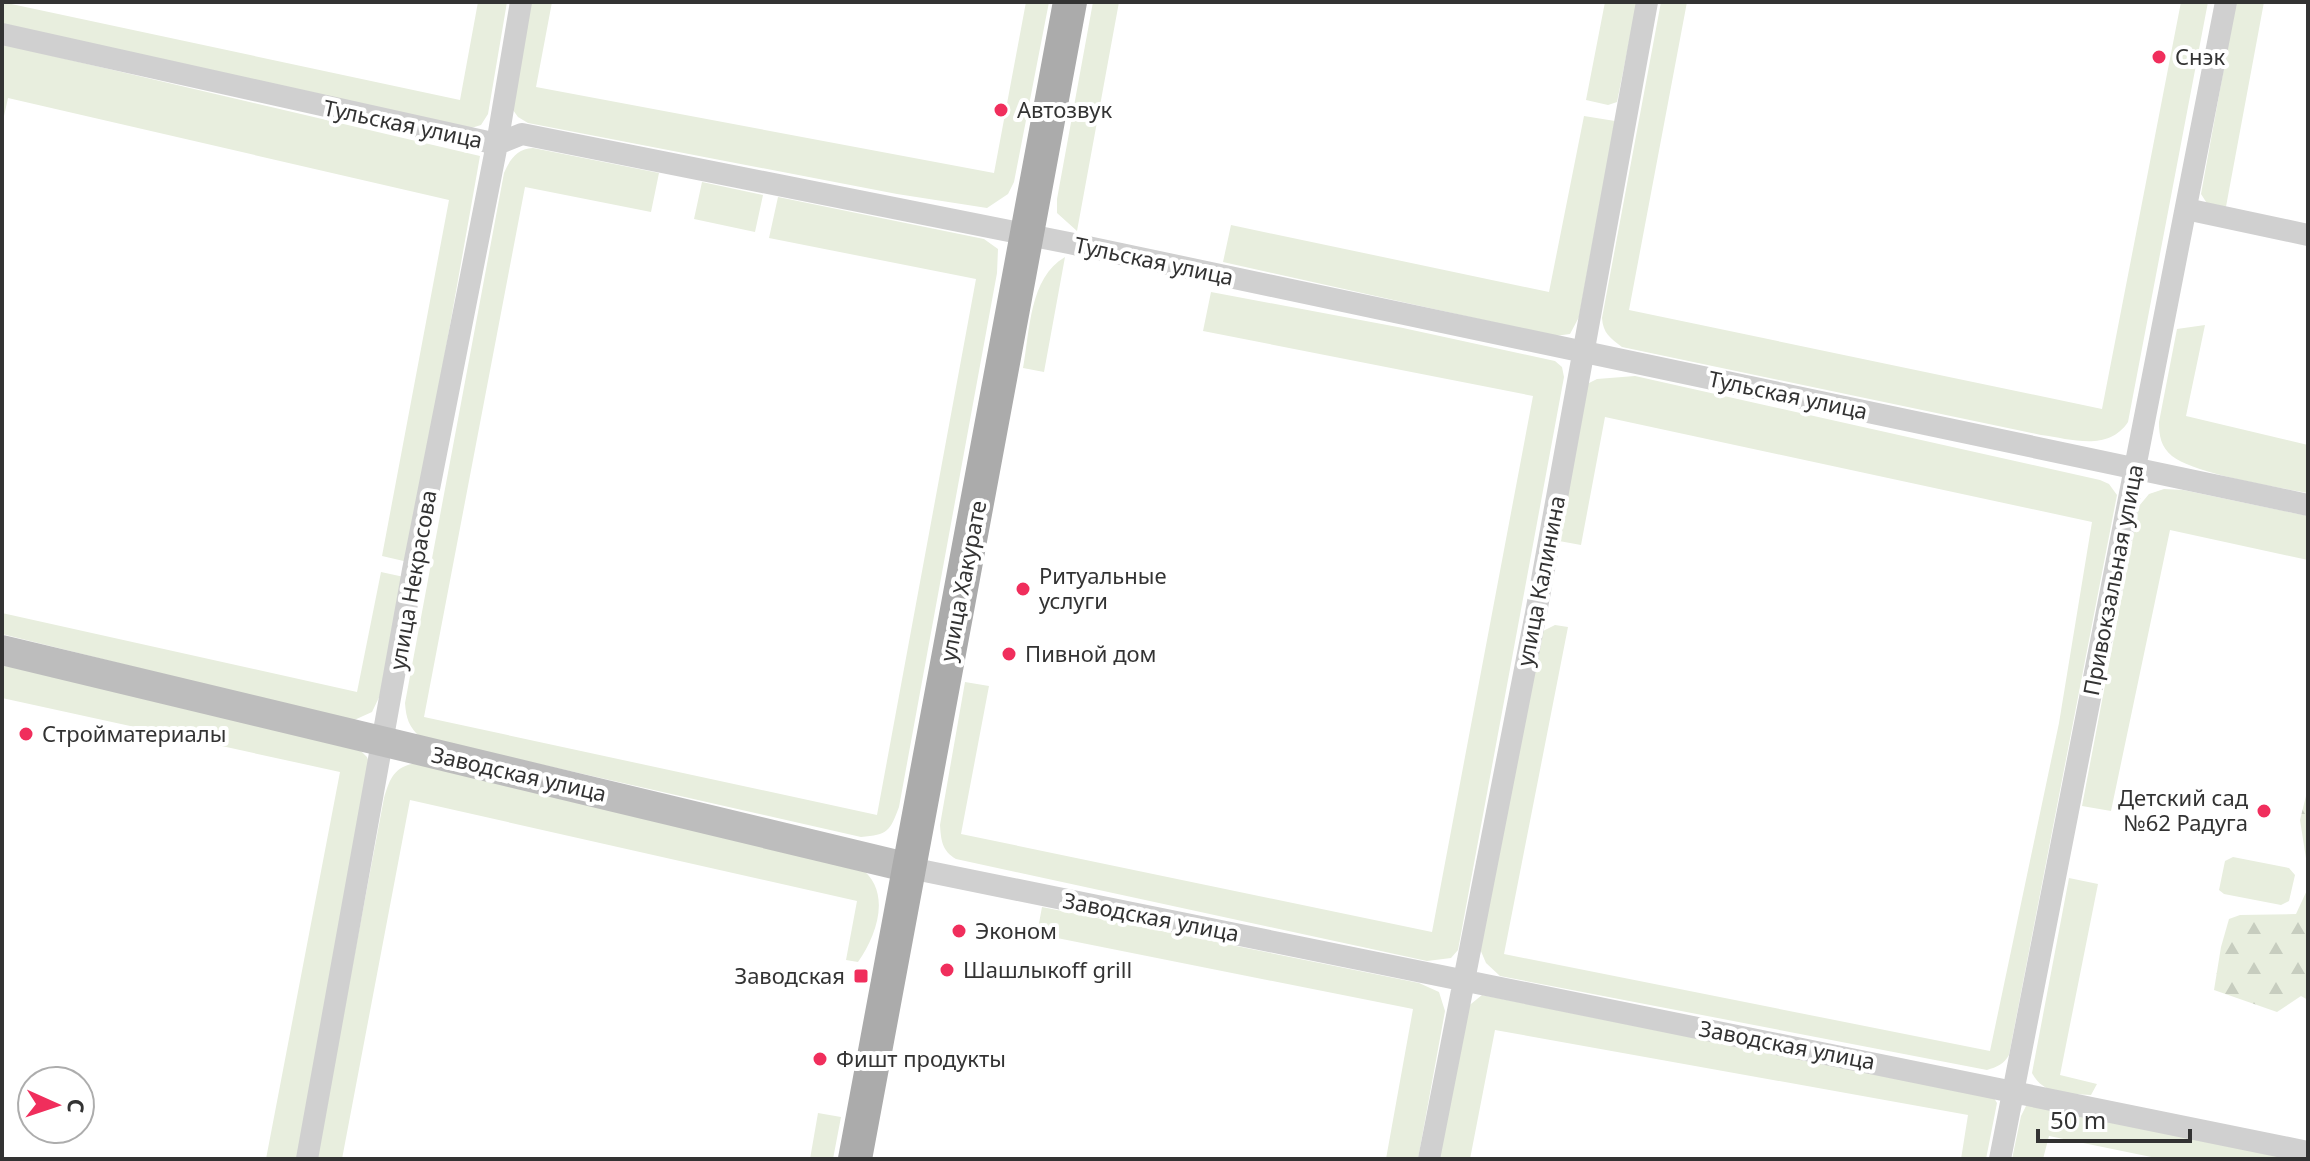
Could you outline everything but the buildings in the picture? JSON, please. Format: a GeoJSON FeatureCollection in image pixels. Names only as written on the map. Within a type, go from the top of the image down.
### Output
{"type":"FeatureCollection","features":[{"type":"Feature","properties":{"kind":"main road","name":"улица Хакурате"},"geometry":{"type":"LineString","coordinates":[[855,1159],[1070,2]]}},
{"type":"Feature","properties":{"kind":"main road","name":"Заводская улица"},"geometry":{"type":"LineString","coordinates":[[2,650],[910,868]]}},
{"type":"Feature","properties":{"kind":"street","name":"улица Некрасова"},"geometry":{"type":"LineString","coordinates":[[307,1159],[413,570],[497,144],[521,2]]}},
{"type":"Feature","properties":{"kind":"street","name":"улица Калинина"},"geometry":{"type":"LineString","coordinates":[[1429,1159],[1536,613],[1647,2]]}},
{"type":"Feature","properties":{"kind":"street","name":"Привокзальная улица"},"geometry":{"type":"LineString","coordinates":[[2000,1159],[2226,2]]}},
{"type":"Feature","properties":{"kind":"street","name":"Тульская улица"},"geometry":{"type":"LineString","coordinates":[[2,34],[497,144],[522,134],[1026,235],[2308,505]]}},
{"type":"Feature","properties":{"kind":"street"},"geometry":{"type":"LineString","coordinates":[[2186,209],[2308,235]]}},
{"type":"Feature","properties":{"kind":"street","name":"Заводская улица"},"geometry":{"type":"LineString","coordinates":[[910,868],[2308,1152]]}},
{"type":"Feature","properties":{"kind":"green space"},"geometry":{"type":"Polygon","coordinates":[[[2,2],[460,100],[478,2],[507,2],[488,114],[481,125],[468,129],[2,24],[2,2]]]}},
{"type":"Feature","properties":{"kind":"green space"},"geometry":{"type":"Polygon","coordinates":[[[529,2],[552,2],[536,87],[994,173],[1026,2],[1049,2],[1014,182],[1008,194],[987,208],[897,194],[528,123],[513,110],[529,2]]]}},
{"type":"Feature","properties":{"kind":"green space"},"geometry":{"type":"Polygon","coordinates":[[[1093,2],[1119,2],[1077,231],[1057,213],[1057,199],[1093,2]]]}},
{"type":"Feature","properties":{"kind":"green space"},"geometry":{"type":"Polygon","coordinates":[[[1605,2],[1637,2],[1617,102],[1608,105],[1586,100],[1605,2]]]}},
{"type":"Feature","properties":{"kind":"green space"},"geometry":{"type":"Polygon","coordinates":[[[1661,2],[1687,2],[1629,310],[2102,409],[2181,2],[2208,2],[2128,422],[2120,431],[2110,437],[2089,441],[2041,435],[1622,347],[1611,338],[1602,318],[1661,2]]]}},
{"type":"Feature","properties":{"kind":"green space"},"geometry":{"type":"Polygon","coordinates":[[[2236,2],[2264,2],[2225,212],[2208,205],[2201,194],[2236,2]]]}},
{"type":"Feature","properties":{"kind":"green space"},"geometry":{"type":"Polygon","coordinates":[[[2,44],[480,156],[408,562],[382,556],[449,200],[8,98],[2,125],[2,44]]]}},
{"type":"Feature","properties":{"kind":"green space"},"geometry":{"type":"Polygon","coordinates":[[[1584,116],[1615,121],[1579,317],[1570,334],[1555,336],[1223,262],[1231,225],[1549,292],[1584,116]]]}},
{"type":"Feature","properties":{"kind":"green space"},"geometry":{"type":"Polygon","coordinates":[[[533,148],[659,173],[651,212],[525,187],[424,717],[877,815],[976,279],[769,238],[778,197],[984,239],[998,249],[997,273],[899,807],[890,827],[883,833],[861,837],[420,737],[411,726],[405,703],[504,173],[515,156],[533,148]]]}},
{"type":"Feature","properties":{"kind":"green space"},"geometry":{"type":"Polygon","coordinates":[[[702,182],[763,195],[755,232],[694,219],[702,182]]]}},
{"type":"Feature","properties":{"kind":"green space"},"geometry":{"type":"Polygon","coordinates":[[[1065,257],[1044,372],[1023,368],[1038,292],[1053,266],[1065,257]]]}},
{"type":"Feature","properties":{"kind":"green space"},"geometry":{"type":"Polygon","coordinates":[[[1211,292],[1403,328],[1555,361],[1562,367],[1564,377],[1458,950],[1451,958],[1427,961],[956,859],[943,845],[940,825],[965,682],[989,686],[961,834],[1432,932],[1533,396],[1203,331],[1211,292]]]}},
{"type":"Feature","properties":{"kind":"green space"},"geometry":{"type":"Polygon","coordinates":[[[2205,325],[2186,416],[2308,445],[2308,493],[2199,469],[2183,463],[2165,449],[2159,422],[2177,329],[2205,325]]]}},
{"type":"Feature","properties":{"kind":"green space"},"geometry":{"type":"Polygon","coordinates":[[[1635,376],[2100,480],[2109,484],[2117,495],[2009,1055],[1997,1066],[1987,1070],[1500,976],[1486,963],[1480,949],[1541,632],[1555,625],[1568,627],[1504,954],[1990,1051],[2059,723],[2092,522],[1605,417],[1581,545],[1559,541],[1587,384],[1597,379],[1635,376]]]}},
{"type":"Feature","properties":{"kind":"green space"},"geometry":{"type":"Polygon","coordinates":[[[2164,489],[2183,490],[2308,516],[2308,560],[2170,530],[2111,811],[2082,806],[2139,506],[2149,494],[2164,489]]]}},
{"type":"Feature","properties":{"kind":"green space"},"geometry":{"type":"Polygon","coordinates":[[[381,572],[404,577],[383,689],[372,712],[352,721],[2,634],[2,613],[357,692],[381,572]]]}},
{"type":"Feature","properties":{"kind":"green space"},"geometry":{"type":"Polygon","coordinates":[[[2,661],[360,750],[367,757],[371,768],[297,1159],[266,1159],[340,772],[2,698],[2,661]]]}},
{"type":"Feature","properties":{"kind":"green space"},"geometry":{"type":"Polygon","coordinates":[[[416,763],[859,867],[876,888],[879,900],[876,926],[858,962],[846,960],[857,901],[410,800],[342,1159],[316,1159],[384,798],[394,774],[416,763]]]}},
{"type":"Feature","properties":{"kind":"green space"},"geometry":{"type":"Polygon","coordinates":[[[2308,788],[2308,871],[2300,820],[2308,788]]]}},
{"type":"Feature","properties":{"kind":"green space"},"geometry":{"type":"Polygon","coordinates":[[[2233,857],[2289,868],[2295,875],[2289,901],[2281,905],[2224,894],[2219,890],[2225,861],[2233,857]]]}},
{"type":"Feature","properties":{"kind":"green space"},"geometry":{"type":"Polygon","coordinates":[[[2069,878],[2098,884],[2060,1075],[2097,1084],[2091,1095],[2050,1090],[2032,1073],[2069,878]]]}},
{"type":"Feature","properties":{"kind":"green space"},"geometry":{"type":"Polygon","coordinates":[[[2308,888],[2308,1000],[2301,996],[2277,1012],[2214,990],[2229,919],[2240,915],[2296,914],[2308,888]]]}},
{"type":"Feature","properties":{"kind":"green space"},"geometry":{"type":"Polygon","coordinates":[[[1042,907],[1419,983],[1439,992],[1445,1011],[1418,1159],[1386,1159],[1413,1009],[1037,934],[1042,907]]]}},
{"type":"Feature","properties":{"kind":"green space"},"geometry":{"type":"Polygon","coordinates":[[[1482,995],[1994,1098],[1997,1103],[1986,1159],[1961,1159],[1968,1115],[1495,1030],[1470,1159],[1437,1159],[1466,1008],[1482,995]]]}},
{"type":"Feature","properties":{"kind":"green space"},"geometry":{"type":"Polygon","coordinates":[[[2036,1105],[2305,1159],[2161,1159],[2049,1136],[2043,1159],[2012,1159],[2021,1116],[2026,1106],[2036,1105]]]}},
{"type":"Feature","properties":{"kind":"green space"},"geometry":{"type":"Polygon","coordinates":[[[818,1113],[841,1117],[833,1159],[810,1159],[818,1113]]]}},
{"type":"Feature","properties":{"kind":"place","name":"Снэк"},"geometry":{"type":"Point","coordinates":[2159,57]}},
{"type":"Feature","properties":{"kind":"place","name":"Автозвук"},"geometry":{"type":"Point","coordinates":[1001,110]}},
{"type":"Feature","properties":{"kind":"place","name":"Ритуальные услуги"},"geometry":{"type":"Point","coordinates":[1023,589]}},
{"type":"Feature","properties":{"kind":"place","name":"Пивной дом"},"geometry":{"type":"Point","coordinates":[1009,654]}},
{"type":"Feature","properties":{"kind":"place","name":"Стройматериалы"},"geometry":{"type":"Point","coordinates":[26,734]}},
{"type":"Feature","properties":{"kind":"place","name":"Детский сад №62 Радуга"},"geometry":{"type":"Point","coordinates":[2264,811]}},
{"type":"Feature","properties":{"kind":"place","name":"Эконом"},"geometry":{"type":"Point","coordinates":[959,931]}},
{"type":"Feature","properties":{"kind":"place","name":"Шашлыкоff grill"},"geometry":{"type":"Point","coordinates":[947,970]}},
{"type":"Feature","properties":{"kind":"place","name":"Заводская"},"geometry":{"type":"Point","coordinates":[861,976]}},
{"type":"Feature","properties":{"kind":"place","name":"Фишт продукты"},"geometry":{"type":"Point","coordinates":[820,1059]}}]}
